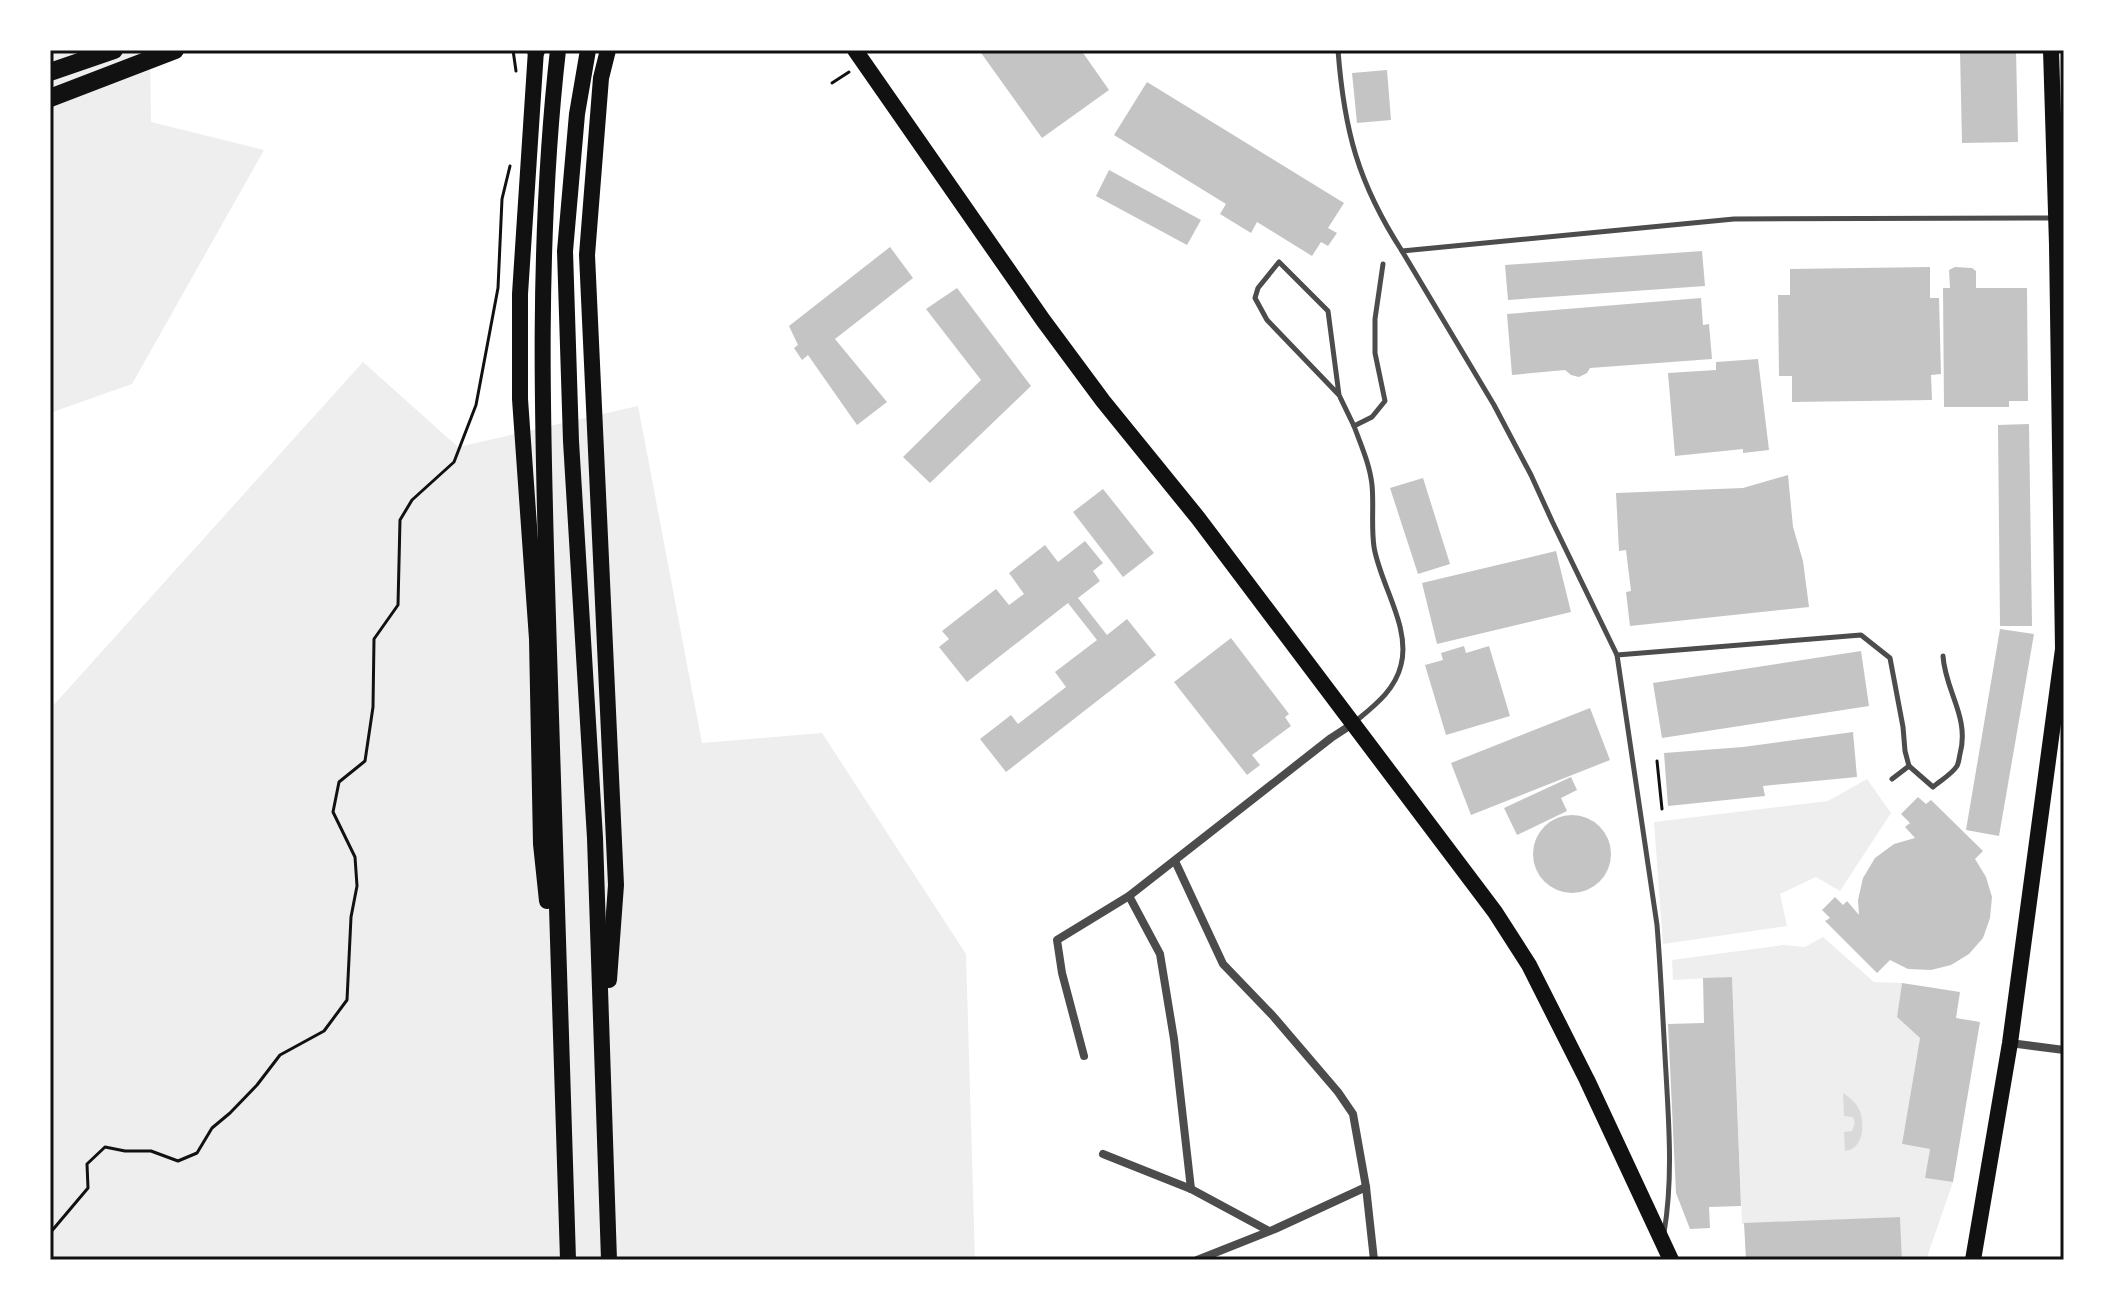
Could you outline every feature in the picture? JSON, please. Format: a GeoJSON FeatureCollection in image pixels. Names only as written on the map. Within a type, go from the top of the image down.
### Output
{"type":"FeatureCollection","features":[{"type":"Feature","properties":{"kind":"highway"},"geometry":{"type":"LineString","coordinates":[[50,72],[114,50]]}},
{"type":"Feature","properties":{"kind":"highway"},"geometry":{"type":"LineString","coordinates":[[50,98],[175,50]]}},
{"type":"Feature","properties":{"kind":"main road"},"geometry":{"type":"LineString","coordinates":[[536,50],[520,294],[520,399],[537,639],[541,844],[561,1030]]}},
{"type":"Feature","properties":{"kind":"main road"},"geometry":{"type":"LineString","coordinates":[[558,50],[542,254],[542,419],[568,1260]]}},
{"type":"Feature","properties":{"kind":"main road"},"geometry":{"type":"LineString","coordinates":[[588,50],[577,114],[565,251],[571,441],[595,838],[609,1260]]}},
{"type":"Feature","properties":{"kind":"main road"},"geometry":{"type":"LineString","coordinates":[[602,1066],[616,885],[587,255],[601,78],[608,50]]}},
{"type":"Feature","properties":{"kind":"main road"},"geometry":{"type":"LineString","coordinates":[[855,50],[1103,401],[1198,518],[1495,912],[1529,965],[1671,1260]]}},
{"type":"Feature","properties":{"kind":"main road"},"geometry":{"type":"LineString","coordinates":[[1973,1260],[2010,1043],[2063,649],[2061,245],[2055,218],[2058,112],[2051,50]]}},
{"type":"Feature","properties":{"kind":"street"},"geometry":{"type":"LineString","coordinates":[[1084,1056],[1062,973],[1057,940],[1129,896],[1354,723]]}},
{"type":"Feature","properties":{"kind":"street"},"geometry":{"type":"LineString","coordinates":[[1175,861],[1223,964],[1273,1016],[1353,1114],[1366,1187],[1374,1260]]}},
{"type":"Feature","properties":{"kind":"street"},"geometry":{"type":"LineString","coordinates":[[1129,896],[1160,954],[1174,1039],[1191,1189]]}},
{"type":"Feature","properties":{"kind":"street"},"geometry":{"type":"LineString","coordinates":[[2010,1043],[2064,1050]]}},
{"type":"Feature","properties":{"kind":"street"},"geometry":{"type":"LineString","coordinates":[[1103,1154],[1191,1189],[1269,1231]]}},
{"type":"Feature","properties":{"kind":"street"},"geometry":{"type":"LineString","coordinates":[[1197,1260],[1366,1187]]}},
{"type":"Feature","properties":{"kind":"lane"},"geometry":{"type":"LineString","coordinates":[[1338,50],[1343,103],[1353,152],[1369,195],[1494,405],[1617,655],[1659,947],[1670,1138],[1668,1208],[1663,1242]]}},
{"type":"Feature","properties":{"kind":"lane"},"geometry":{"type":"LineString","coordinates":[[1402,251],[1734,219],[2055,218]]}},
{"type":"Feature","properties":{"kind":"lane"},"geometry":{"type":"LineString","coordinates":[[1339,395],[1328,311],[1279,262],[1258,288],[1255,298],[1267,320],[1339,395],[1354,426],[1372,484],[1373,544],[1403,638],[1401,667],[1389,692],[1354,723]]}},
{"type":"Feature","properties":{"kind":"lane"},"geometry":{"type":"LineString","coordinates":[[1354,426],[1372,417],[1385,401],[1375,353],[1375,319],[1383,264]]}},
{"type":"Feature","properties":{"kind":"lane"},"geometry":{"type":"LineString","coordinates":[[1617,655],[1861,635],[1890,658],[1909,766],[1933,787],[1957,766],[1963,743],[1960,711],[1946,677],[1943,656]]}},
{"type":"Feature","properties":{"kind":"lane"},"geometry":{"type":"LineString","coordinates":[[1892,779],[1909,766]]}},
{"type":"Feature","properties":{"kind":"path"},"geometry":{"type":"LineString","coordinates":[[513,50],[517,81]]}},
{"type":"Feature","properties":{"kind":"path"},"geometry":{"type":"LineString","coordinates":[[50,1233],[88,1188],[87,1164],[105,1147],[151,1151],[178,1161],[197,1153],[212,1128],[257,1085],[280,1055],[324,1031],[347,1000],[351,917],[357,886],[355,857],[333,812],[339,782],[365,761],[373,707],[374,639],[398,605],[400,520],[412,500],[454,462],[476,405],[498,288],[502,199],[511,158]]}},
{"type":"Feature","properties":{"kind":"path"},"geometry":{"type":"LineString","coordinates":[[1657,761],[1662,809]]}},
{"type":"Feature","properties":{"kind":"shaded area"},"geometry":{"type":"Polygon","coordinates":[[[50,50],[150,50],[151,122],[264,150],[132,384],[50,413],[50,50]]]}},
{"type":"Feature","properties":{"kind":"shaded area"},"geometry":{"type":"Polygon","coordinates":[[[363,362],[458,447],[638,406],[702,743],[822,733],[966,954],[975,1260],[50,1260],[50,709],[363,362]]]}},
{"type":"Feature","properties":{"kind":"shaded area"},"geometry":{"type":"Polygon","coordinates":[[[1867,779],[1891,813],[1840,891],[1816,877],[1780,894],[1787,926],[1663,944],[1654,822],[1828,801],[1867,779]]]}},
{"type":"Feature","properties":{"kind":"shaded area"},"geometry":{"type":"Polygon","coordinates":[[[1823,937],[1874,982],[1902,983],[1897,1017],[1920,1038],[1902,1144],[1930,1149],[1925,1178],[1953,1182],[1926,1260],[1902,1260],[1900,1217],[1742,1224],[1732,977],[1673,980],[1672,960],[1783,945],[1805,947],[1823,937]]]}},
{"type":"Feature","properties":{"kind":"shaded area"},"geometry":{"type":"Polygon","coordinates":[[[1843,1093],[1858,1107],[1862,1127],[1860,1140],[1845,1151],[1844,1132],[1852,1131],[1855,1123],[1853,1117],[1844,1116],[1843,1093]]]}},
{"type":"Feature","properties":{"kind":"building"},"geometry":{"type":"Polygon","coordinates":[[[979,50],[1081,50],[1109,90],[1042,138],[979,50]]]}},
{"type":"Feature","properties":{"kind":"building"},"geometry":{"type":"Polygon","coordinates":[[[1960,50],[2016,50],[2018,142],[1962,143],[1960,50]]]}},
{"type":"Feature","properties":{"kind":"building"},"geometry":{"type":"Polygon","coordinates":[[[1387,70],[1391,120],[1357,123],[1352,73],[1387,70]]]}},
{"type":"Feature","properties":{"kind":"building"},"geometry":{"type":"Polygon","coordinates":[[[1147,82],[1344,203],[1328,228],[1337,233],[1328,246],[1321,242],[1312,256],[1257,222],[1251,233],[1220,214],[1226,204],[1114,135],[1147,82]]]}},
{"type":"Feature","properties":{"kind":"building"},"geometry":{"type":"Polygon","coordinates":[[[1109,170],[1201,220],[1187,245],[1096,196],[1109,170]]]}},
{"type":"Feature","properties":{"kind":"building"},"geometry":{"type":"Polygon","coordinates":[[[890,247],[913,278],[835,339],[887,402],[857,425],[808,355],[802,360],[794,348],[798,345],[789,326],[890,247]]]}},
{"type":"Feature","properties":{"kind":"building"},"geometry":{"type":"Polygon","coordinates":[[[1702,251],[1705,286],[1508,300],[1505,265],[1702,251]]]}},
{"type":"Feature","properties":{"kind":"building"},"geometry":{"type":"Polygon","coordinates":[[[1930,267],[1930,298],[1939,298],[1941,374],[1931,375],[1932,400],[1792,402],[1792,376],[1779,376],[1778,295],[1790,295],[1790,269],[1930,267]]]}},
{"type":"Feature","properties":{"kind":"building"},"geometry":{"type":"Polygon","coordinates":[[[1955,267],[1976,271],[1976,288],[2027,288],[2028,401],[2009,401],[2009,407],[1944,407],[1943,288],[1950,288],[1949,270],[1955,267]]]}},
{"type":"Feature","properties":{"kind":"building"},"geometry":{"type":"Polygon","coordinates":[[[957,288],[1031,386],[930,483],[903,457],[981,380],[926,309],[957,288]]]}},
{"type":"Feature","properties":{"kind":"building"},"geometry":{"type":"Polygon","coordinates":[[[1701,298],[1703,325],[1709,324],[1712,359],[1590,368],[1579,377],[1565,370],[1512,375],[1507,314],[1701,298]]]}},
{"type":"Feature","properties":{"kind":"building"},"geometry":{"type":"Polygon","coordinates":[[[1758,359],[1769,450],[1743,453],[1743,449],[1675,456],[1668,373],[1716,370],[1716,362],[1758,359]]]}},
{"type":"Feature","properties":{"kind":"building"},"geometry":{"type":"Polygon","coordinates":[[[2029,424],[2032,626],[2000,626],[1998,425],[2029,424]]]}},
{"type":"Feature","properties":{"kind":"building"},"geometry":{"type":"Polygon","coordinates":[[[1788,475],[1793,527],[1803,561],[1809,607],[1630,626],[1626,592],[1631,591],[1626,550],[1619,551],[1616,493],[1743,488],[1788,475]]]}},
{"type":"Feature","properties":{"kind":"building"},"geometry":{"type":"Polygon","coordinates":[[[1423,478],[1450,564],[1418,574],[1390,488],[1423,478]]]}},
{"type":"Feature","properties":{"kind":"building"},"geometry":{"type":"Polygon","coordinates":[[[1103,489],[1154,553],[1123,577],[1073,512],[1103,489]]]}},
{"type":"Feature","properties":{"kind":"building"},"geometry":{"type":"Polygon","coordinates":[[[1085,541],[1103,563],[1093,571],[1100,581],[1078,598],[1107,635],[1127,619],[1156,655],[1006,772],[980,739],[1011,715],[1018,724],[1066,687],[1055,672],[1097,640],[1068,603],[967,682],[939,647],[949,639],[942,631],[996,589],[1009,605],[1024,594],[1009,573],[1045,545],[1058,562],[1085,541]]]}},
{"type":"Feature","properties":{"kind":"building"},"geometry":{"type":"Polygon","coordinates":[[[1556,551],[1571,612],[1437,644],[1422,583],[1556,551]]]}},
{"type":"Feature","properties":{"kind":"building"},"geometry":{"type":"Polygon","coordinates":[[[2000,629],[2034,634],[1999,836],[1966,830],[2000,629]]]}},
{"type":"Feature","properties":{"kind":"building"},"geometry":{"type":"Polygon","coordinates":[[[1231,638],[1289,714],[1285,717],[1291,726],[1252,755],[1260,765],[1247,775],[1174,682],[1231,638]]]}},
{"type":"Feature","properties":{"kind":"building"},"geometry":{"type":"Polygon","coordinates":[[[1464,646],[1466,653],[1489,646],[1510,716],[1446,735],[1425,665],[1443,660],[1441,653],[1464,646]]]}},
{"type":"Feature","properties":{"kind":"building"},"geometry":{"type":"Polygon","coordinates":[[[1861,651],[1869,706],[1662,738],[1653,683],[1861,651]]]}},
{"type":"Feature","properties":{"kind":"building"},"geometry":{"type":"Polygon","coordinates":[[[1590,708],[1610,760],[1471,815],[1451,763],[1590,708]]]}},
{"type":"Feature","properties":{"kind":"building"},"geometry":{"type":"Polygon","coordinates":[[[1853,732],[1857,777],[1763,786],[1765,796],[1668,806],[1664,753],[1743,747],[1853,732]]]}},
{"type":"Feature","properties":{"kind":"building"},"geometry":{"type":"Polygon","coordinates":[[[1571,777],[1577,790],[1561,798],[1567,811],[1517,835],[1504,808],[1571,777]]]}},
{"type":"Feature","properties":{"kind":"building"},"geometry":{"type":"Polygon","coordinates":[[[1918,797],[1926,804],[1931,800],[1983,851],[1975,859],[1986,877],[1992,897],[1990,918],[1983,938],[1969,954],[1951,965],[1931,970],[1908,969],[1890,960],[1877,973],[1825,921],[1830,918],[1822,910],[1835,897],[1843,905],[1847,901],[1859,915],[1858,900],[1863,878],[1875,858],[1894,844],[1915,838],[1905,827],[1910,823],[1901,814],[1918,797]]]}},
{"type":"Feature","properties":{"kind":"building"},"geometry":{"type":"Polygon","coordinates":[[[1572,815],[1587,818],[1604,832],[1611,854],[1608,869],[1594,886],[1572,893],[1557,890],[1540,876],[1533,854],[1536,839],[1550,822],[1572,815]]]}},
{"type":"Feature","properties":{"kind":"building"},"geometry":{"type":"Polygon","coordinates":[[[1732,977],[1741,1206],[1709,1207],[1710,1228],[1690,1229],[1676,1193],[1668,1024],[1704,1023],[1703,978],[1732,977]]]}},
{"type":"Feature","properties":{"kind":"building"},"geometry":{"type":"Polygon","coordinates":[[[1902,983],[1960,992],[1956,1018],[1980,1022],[1953,1182],[1925,1178],[1930,1149],[1902,1144],[1920,1038],[1897,1017],[1902,983]]]}},
{"type":"Feature","properties":{"kind":"building"},"geometry":{"type":"Polygon","coordinates":[[[1900,1217],[1902,1260],[1746,1260],[1744,1223],[1900,1217]]]}}]}
